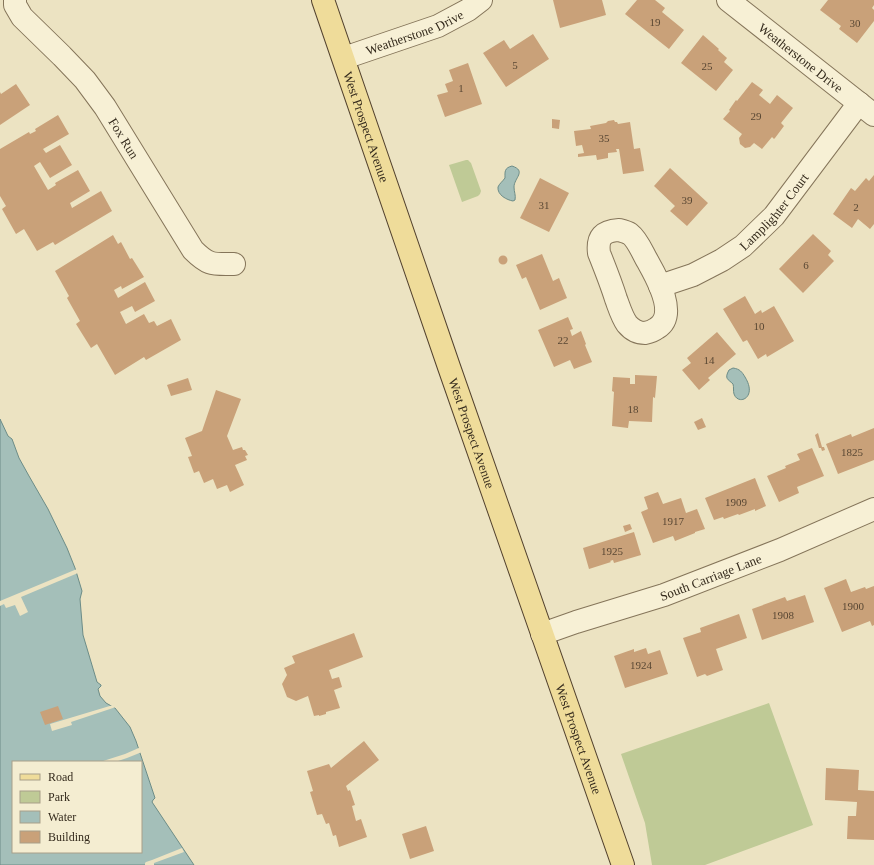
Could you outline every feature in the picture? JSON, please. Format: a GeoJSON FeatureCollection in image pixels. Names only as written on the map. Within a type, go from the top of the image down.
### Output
{"type":"FeatureCollection","features":[{"type":"Feature","properties":{"kind":"main road","name":"West Prospect Avenue"},"geometry":{"type":"LineString","coordinates":[[324,0],[446,359],[623,865]]}},
{"type":"Feature","properties":{"kind":"street","name":"Fox Run"},"geometry":{"type":"LineString","coordinates":[[15,0],[22,17],[85,80],[105,107],[193,250],[202,259],[214,264],[234,264]]}},
{"type":"Feature","properties":{"kind":"street","name":"Weatherstone Drive"},"geometry":{"type":"LineString","coordinates":[[344,58],[438,26],[468,10],[481,0]]}},
{"type":"Feature","properties":{"kind":"street","name":"Weatherstone Drive"},"geometry":{"type":"LineString","coordinates":[[728,0],[866,109]]}},
{"type":"Feature","properties":{"kind":"street","name":"Lamplighter Court"},"geometry":{"type":"LineString","coordinates":[[660,286],[693,275],[722,260],[743,246],[757,234],[866,109]]}},
{"type":"Feature","properties":{"kind":"street","name":"South Carriage Lane"},"geometry":{"type":"LineString","coordinates":[[542,634],[664,595],[780,550],[874,509]]}},
{"type":"Feature","properties":{"kind":"green space"},"geometry":{"type":"Polygon","coordinates":[[[466,160],[471,163],[481,191],[478,196],[462,202],[449,165],[466,160]]]}},
{"type":"Feature","properties":{"kind":"green space"},"geometry":{"type":"Polygon","coordinates":[[[769,703],[813,825],[705,865],[652,865],[645,823],[621,754],[769,703]]]}},
{"type":"Feature","properties":{"kind":"water"},"geometry":{"type":"Polygon","coordinates":[[[512,166],[519,170],[519,175],[514,189],[515,200],[513,201],[505,198],[498,190],[499,185],[505,178],[506,169],[512,166]]]}},
{"type":"Feature","properties":{"kind":"water"},"geometry":{"type":"Polygon","coordinates":[[[733,368],[742,372],[745,377],[749,390],[746,398],[736,398],[733,384],[728,380],[727,377],[729,370],[733,368]]]}},
{"type":"Feature","properties":{"kind":"water"},"geometry":{"type":"Polygon","coordinates":[[[0,419],[8,436],[12,439],[19,458],[48,509],[75,568],[82,591],[80,599],[83,635],[97,682],[101,685],[98,689],[100,696],[106,703],[115,708],[130,727],[136,741],[155,798],[152,802],[194,865],[0,865],[0,419]]]}},
{"type":"Feature","properties":{"kind":"pier"},"geometry":{"type":"Polygon","coordinates":[[[77,569],[78,573],[21,597],[28,612],[20,616],[15,605],[6,608],[4,604],[0,606],[0,601],[77,569]]]}},
{"type":"Feature","properties":{"kind":"pier"},"geometry":{"type":"Polygon","coordinates":[[[113,705],[116,707],[71,722],[72,725],[52,731],[50,724],[113,705]]]}},
{"type":"Feature","properties":{"kind":"pier"},"geometry":{"type":"Polygon","coordinates":[[[141,747],[142,752],[127,758],[118,761],[103,761],[141,747]]]}},
{"type":"Feature","properties":{"kind":"pier"},"geometry":{"type":"Polygon","coordinates":[[[182,848],[184,852],[154,863],[154,865],[145,865],[146,862],[182,848]]]}},
{"type":"Feature","properties":{"kind":"building"},"geometry":{"type":"Polygon","coordinates":[[[553,0],[602,0],[606,15],[560,28],[553,0]]]}},
{"type":"Feature","properties":{"kind":"building"},"geometry":{"type":"Polygon","coordinates":[[[637,0],[655,0],[665,8],[662,12],[684,30],[669,49],[625,14],[637,0]]]}},
{"type":"Feature","properties":{"kind":"building"},"geometry":{"type":"Polygon","coordinates":[[[828,0],[874,0],[874,5],[872,8],[874,10],[874,21],[857,43],[839,29],[841,26],[820,10],[828,0]]]}},
{"type":"Feature","properties":{"kind":"building"},"geometry":{"type":"Polygon","coordinates":[[[533,34],[549,59],[506,87],[483,53],[504,40],[510,49],[533,34]]]}},
{"type":"Feature","properties":{"kind":"building"},"geometry":{"type":"Polygon","coordinates":[[[703,35],[727,58],[724,62],[733,70],[716,91],[681,63],[703,35]]]}},
{"type":"Feature","properties":{"kind":"building"},"geometry":{"type":"Polygon","coordinates":[[[468,63],[482,104],[445,117],[437,95],[448,92],[445,84],[453,81],[449,70],[468,63]]]}},
{"type":"Feature","properties":{"kind":"building"},"geometry":{"type":"Polygon","coordinates":[[[752,82],[763,90],[759,95],[770,104],[777,95],[793,108],[781,123],[784,126],[775,138],[774,139],[772,137],[762,149],[754,143],[750,147],[745,148],[740,144],[739,138],[742,134],[723,119],[730,111],[729,110],[736,100],[737,101],[752,82]]]}},
{"type":"Feature","properties":{"kind":"building"},"geometry":{"type":"Polygon","coordinates":[[[16,84],[30,105],[0,125],[0,92],[1,94],[16,84]]]}},
{"type":"Feature","properties":{"kind":"building"},"geometry":{"type":"Polygon","coordinates":[[[58,115],[69,134],[43,149],[46,153],[60,145],[72,165],[50,178],[40,162],[34,166],[48,190],[56,185],[55,183],[78,170],[90,191],[70,203],[72,208],[101,191],[112,211],[55,245],[53,242],[37,251],[24,229],[16,234],[2,209],[6,206],[0,196],[0,149],[29,132],[30,134],[36,131],[35,129],[58,115]]]}},
{"type":"Feature","properties":{"kind":"building"},"geometry":{"type":"Polygon","coordinates":[[[552,119],[560,120],[559,129],[552,128],[552,119]]]}},
{"type":"Feature","properties":{"kind":"building"},"geometry":{"type":"Polygon","coordinates":[[[614,120],[618,124],[630,122],[634,149],[640,148],[644,171],[623,174],[619,149],[616,149],[617,152],[608,153],[608,158],[597,160],[596,155],[578,157],[578,154],[584,153],[582,145],[576,146],[574,131],[591,129],[590,126],[614,120]]]}},
{"type":"Feature","properties":{"kind":"building"},"geometry":{"type":"Polygon","coordinates":[[[670,168],[708,203],[687,226],[670,211],[675,206],[654,186],[670,168]]]}},
{"type":"Feature","properties":{"kind":"building"},"geometry":{"type":"Polygon","coordinates":[[[874,175],[874,224],[870,229],[858,219],[852,228],[833,214],[851,188],[855,191],[866,178],[869,181],[874,175]]]}},
{"type":"Feature","properties":{"kind":"building"},"geometry":{"type":"Polygon","coordinates":[[[540,178],[569,193],[549,232],[520,218],[540,178]]]}},
{"type":"Feature","properties":{"kind":"building"},"geometry":{"type":"Polygon","coordinates":[[[813,234],[831,251],[828,255],[834,261],[803,293],[779,269],[813,234]]]}},
{"type":"Feature","properties":{"kind":"building"},"geometry":{"type":"Polygon","coordinates":[[[113,235],[118,244],[121,242],[130,259],[132,258],[144,277],[122,289],[121,286],[114,290],[118,298],[145,282],[155,301],[135,312],[132,306],[120,312],[126,324],[144,314],[149,323],[154,321],[157,326],[171,319],[181,340],[146,360],[144,357],[115,375],[97,344],[91,348],[76,324],[80,321],[67,298],[69,296],[55,271],[113,235]]]}},
{"type":"Feature","properties":{"kind":"building"},"geometry":{"type":"Polygon","coordinates":[[[542,254],[553,281],[559,278],[567,298],[540,310],[526,277],[522,279],[516,265],[542,254]]]}},
{"type":"Feature","properties":{"kind":"building"},"geometry":{"type":"Polygon","coordinates":[[[503,255],[508,260],[503,265],[498,260],[503,255]]]}},
{"type":"Feature","properties":{"kind":"building"},"geometry":{"type":"Polygon","coordinates":[[[745,296],[755,314],[761,310],[762,313],[774,306],[794,341],[767,357],[766,354],[758,359],[747,340],[743,342],[723,309],[745,296]]]}},
{"type":"Feature","properties":{"kind":"building"},"geometry":{"type":"Polygon","coordinates":[[[568,317],[573,329],[570,330],[572,336],[581,331],[592,362],[574,369],[570,360],[554,367],[538,330],[568,317]]]}},
{"type":"Feature","properties":{"kind":"building"},"geometry":{"type":"Polygon","coordinates":[[[717,332],[736,354],[708,378],[710,380],[699,390],[682,370],[691,363],[687,358],[717,332]]]}},
{"type":"Feature","properties":{"kind":"building"},"geometry":{"type":"Polygon","coordinates":[[[635,375],[657,376],[655,398],[653,397],[652,422],[629,421],[628,428],[612,426],[614,392],[612,391],[613,377],[630,378],[630,384],[635,384],[635,375]]]}},
{"type":"Feature","properties":{"kind":"building"},"geometry":{"type":"Polygon","coordinates":[[[188,378],[192,390],[171,396],[167,385],[188,378]]]}},
{"type":"Feature","properties":{"kind":"building"},"geometry":{"type":"Polygon","coordinates":[[[216,390],[241,399],[227,436],[233,450],[242,447],[248,455],[245,456],[247,460],[235,465],[244,485],[230,492],[227,485],[217,489],[213,479],[204,483],[199,471],[194,473],[188,457],[192,456],[185,438],[202,431],[216,390]]]}},
{"type":"Feature","properties":{"kind":"building"},"geometry":{"type":"Polygon","coordinates":[[[702,418],[706,427],[698,430],[694,422],[702,418]]]}},
{"type":"Feature","properties":{"kind":"building"},"geometry":{"type":"Polygon","coordinates":[[[874,428],[874,460],[838,474],[826,444],[851,434],[852,437],[874,428]]]}},
{"type":"Feature","properties":{"kind":"building"},"geometry":{"type":"Polygon","coordinates":[[[818,433],[822,447],[824,447],[825,450],[822,451],[821,448],[819,448],[815,435],[818,433]]]}},
{"type":"Feature","properties":{"kind":"building"},"geometry":{"type":"Polygon","coordinates":[[[812,448],[824,476],[797,487],[799,493],[779,502],[767,476],[800,460],[797,454],[812,448]]]}},
{"type":"Feature","properties":{"kind":"building"},"geometry":{"type":"Polygon","coordinates":[[[755,478],[766,506],[755,511],[755,509],[739,515],[714,520],[705,498],[755,478]]]}},
{"type":"Feature","properties":{"kind":"building"},"geometry":{"type":"Polygon","coordinates":[[[658,492],[663,504],[681,498],[686,513],[697,509],[705,529],[675,541],[673,536],[653,543],[641,512],[648,509],[644,497],[658,492]]]}},
{"type":"Feature","properties":{"kind":"building"},"geometry":{"type":"Polygon","coordinates":[[[630,524],[632,529],[625,532],[623,526],[630,524]]]}},
{"type":"Feature","properties":{"kind":"building"},"geometry":{"type":"Polygon","coordinates":[[[634,532],[641,555],[614,563],[613,560],[589,569],[583,548],[634,532]]]}},
{"type":"Feature","properties":{"kind":"building"},"geometry":{"type":"Polygon","coordinates":[[[846,579],[851,592],[865,587],[866,589],[874,586],[874,625],[872,626],[870,621],[842,632],[824,588],[846,579]]]}},
{"type":"Feature","properties":{"kind":"building"},"geometry":{"type":"Polygon","coordinates":[[[805,595],[814,622],[762,640],[752,609],[785,597],[787,601],[805,595]]]}},
{"type":"Feature","properties":{"kind":"building"},"geometry":{"type":"Polygon","coordinates":[[[739,614],[747,638],[716,649],[723,670],[707,676],[705,674],[697,677],[683,638],[701,632],[700,628],[739,614]]]}},
{"type":"Feature","properties":{"kind":"building"},"geometry":{"type":"Polygon","coordinates":[[[354,633],[363,657],[329,670],[332,679],[339,677],[342,687],[334,690],[340,708],[326,712],[326,714],[314,716],[308,696],[296,701],[287,697],[282,684],[287,675],[284,668],[295,663],[292,656],[354,633]]]}},
{"type":"Feature","properties":{"kind":"building"},"geometry":{"type":"Polygon","coordinates":[[[646,648],[648,654],[660,650],[668,674],[625,688],[614,656],[634,649],[634,652],[646,648]]]}},
{"type":"Feature","properties":{"kind":"building"},"geometry":{"type":"Polygon","coordinates":[[[58,706],[63,719],[45,725],[40,712],[58,706]]]}},
{"type":"Feature","properties":{"kind":"building"},"geometry":{"type":"Polygon","coordinates":[[[364,741],[379,760],[346,786],[348,791],[350,790],[355,805],[352,806],[356,821],[361,819],[367,837],[339,847],[336,835],[333,836],[329,823],[326,824],[322,814],[317,815],[310,792],[313,791],[307,771],[329,764],[331,768],[364,741]]]}},
{"type":"Feature","properties":{"kind":"building"},"geometry":{"type":"Polygon","coordinates":[[[826,768],[859,770],[858,790],[874,791],[874,840],[847,839],[848,816],[856,816],[857,802],[825,800],[826,768]]]}},
{"type":"Feature","properties":{"kind":"building"},"geometry":{"type":"Polygon","coordinates":[[[426,826],[434,851],[410,859],[402,834],[426,826]]]}}]}
